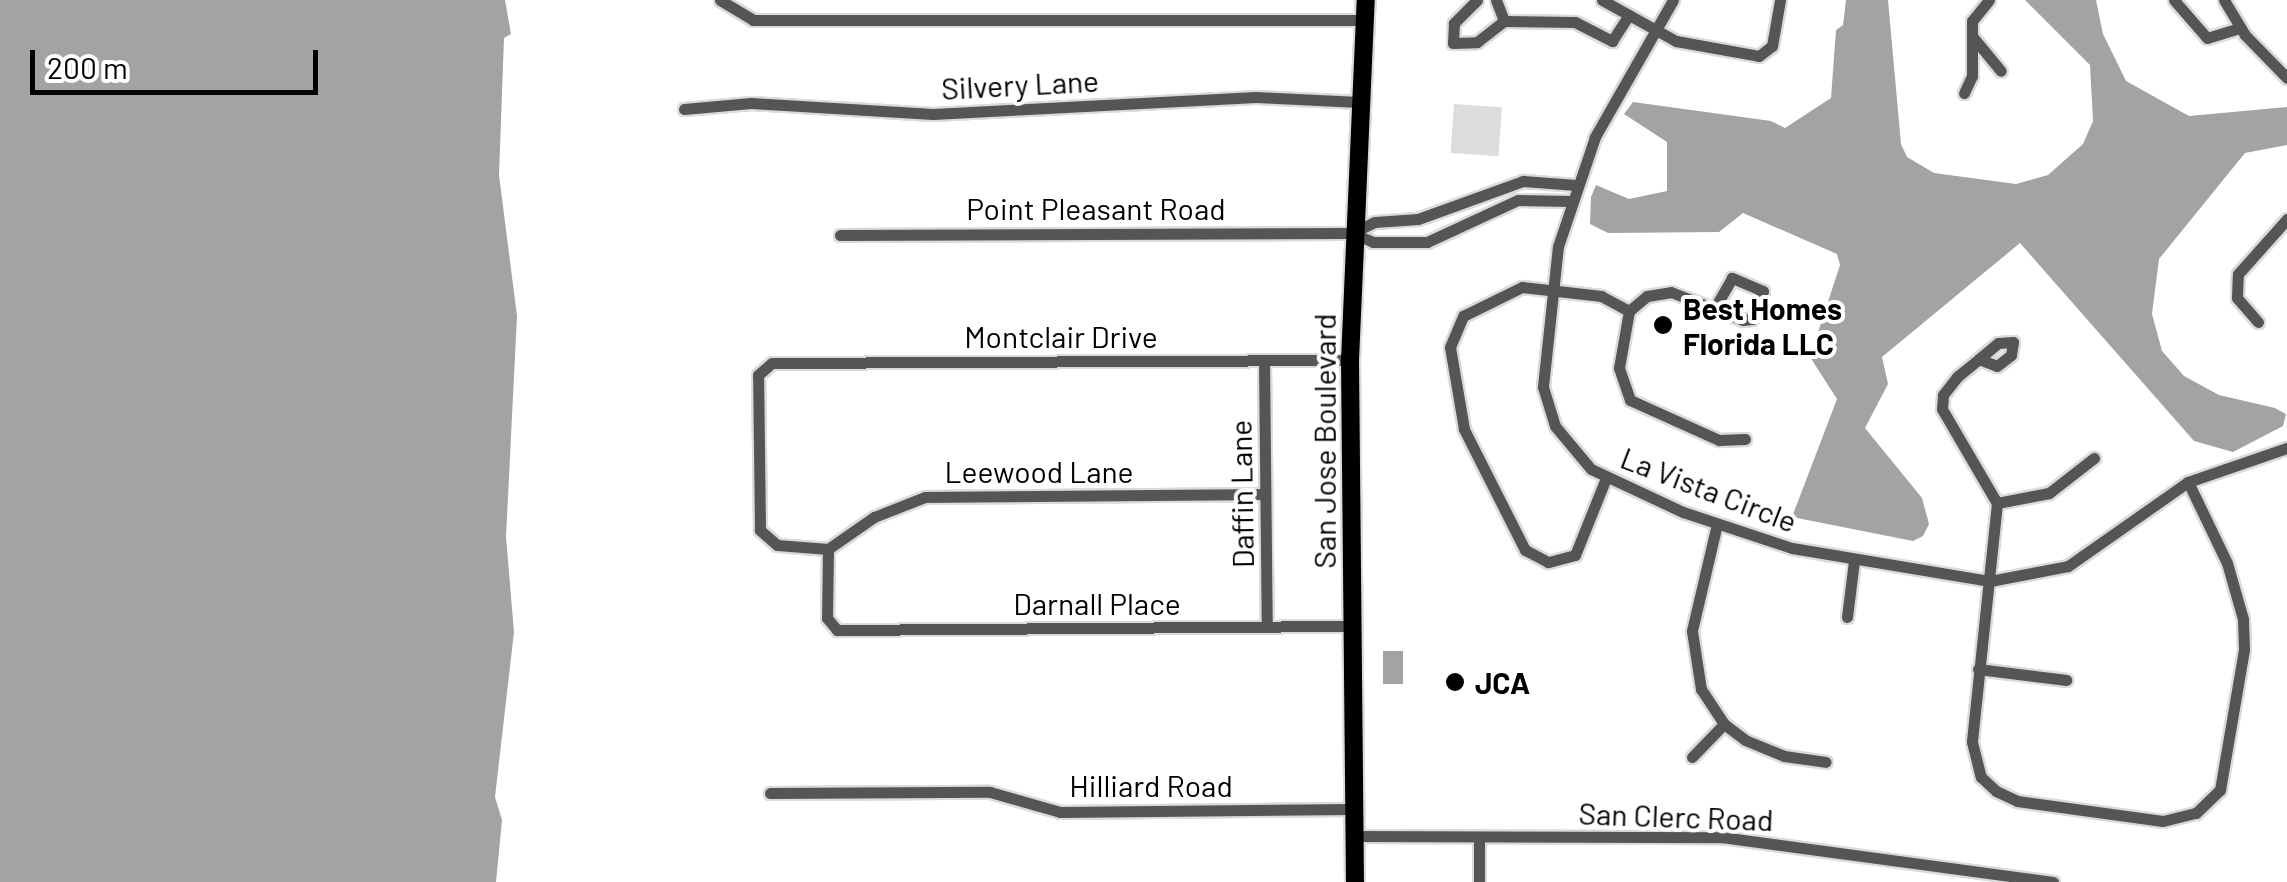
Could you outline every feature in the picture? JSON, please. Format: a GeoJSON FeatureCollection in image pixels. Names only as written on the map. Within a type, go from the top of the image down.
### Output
{"type":"FeatureCollection","features":[{"type":"Feature","properties":{"kind":"main road","name":"San Jose Boulevard"},"geometry":{"type":"LineString","coordinates":[[1355,882],[1350,360],[1352,233],[1366,0]]}},
{"type":"Feature","properties":{"kind":"street"},"geometry":{"type":"LineString","coordinates":[[1478,0],[1454,23],[1453,43],[1478,42],[1504,21],[1575,22],[1612,41],[1629,15]]}},
{"type":"Feature","properties":{"kind":"street"},"geometry":{"type":"LineString","coordinates":[[1496,0],[1504,21]]}},
{"type":"Feature","properties":{"kind":"street"},"geometry":{"type":"LineString","coordinates":[[1602,0],[1655,31],[1760,56],[1772,46],[1780,0]]}},
{"type":"Feature","properties":{"kind":"street","name":"La Vista Circle"},"geometry":{"type":"LineString","coordinates":[[1674,0],[1627,89],[1611,105],[1576,184],[1552,289],[1542,370],[1548,411],[1569,449],[1606,478],[1717,524],[1854,561],[1990,581],[2044,574],[2088,557],[2188,482],[2287,448]]}},
{"type":"Feature","properties":{"kind":"street"},"geometry":{"type":"LineString","coordinates":[[1964,93],[1972,76],[1972,21],[1988,0]]}},
{"type":"Feature","properties":{"kind":"street"},"geometry":{"type":"LineString","coordinates":[[2174,0],[2207,38],[2240,28]]}},
{"type":"Feature","properties":{"kind":"street"},"geometry":{"type":"LineString","coordinates":[[2224,0],[2240,28],[2287,78]]}},
{"type":"Feature","properties":{"kind":"street"},"geometry":{"type":"LineString","coordinates":[[721,3],[753,20],[1365,20]]}},
{"type":"Feature","properties":{"kind":"street"},"geometry":{"type":"LineString","coordinates":[[1972,36],[2002,71]]}},
{"type":"Feature","properties":{"kind":"street","name":"Silvery Lane"},"geometry":{"type":"LineString","coordinates":[[684,109],[751,103],[932,114],[1256,96],[1360,102]]}},
{"type":"Feature","properties":{"kind":"street","name":"Point Pleasant Road"},"geometry":{"type":"LineString","coordinates":[[840,236],[1352,233],[1540,178],[1576,184]]}},
{"type":"Feature","properties":{"kind":"street"},"geometry":{"type":"LineString","coordinates":[[1504,188],[1510,202]]}},
{"type":"Feature","properties":{"kind":"street","name":"Point Pleasant Road"},"geometry":{"type":"LineString","coordinates":[[1352,233],[1372,242],[1426,242],[1510,202],[1542,196],[1570,202]]}},
{"type":"Feature","properties":{"kind":"street"},"geometry":{"type":"LineString","coordinates":[[1459,204],[1468,224]]}},
{"type":"Feature","properties":{"kind":"street"},"geometry":{"type":"LineString","coordinates":[[2258,322],[2237,298],[2238,274],[2287,219]]}},
{"type":"Feature","properties":{"kind":"street"},"geometry":{"type":"LineString","coordinates":[[1715,308],[1732,278],[1763,291],[1752,319],[1658,292],[1628,311],[1618,368],[1630,400],[1720,440],[1744,439]]}},
{"type":"Feature","properties":{"kind":"street"},"geometry":{"type":"LineString","coordinates":[[1606,478],[1584,544],[1574,556],[1548,562],[1526,550],[1468,437],[1450,362],[1456,324],[1472,309],[1522,287],[1607,298],[1628,311]]}},
{"type":"Feature","properties":{"kind":"street"},"geometry":{"type":"LineString","coordinates":[[1979,358],[1946,389],[1942,408],[1997,503],[1972,748],[1980,776],[2008,798],[2129,820],[2191,815],[2213,800],[2226,776],[2243,619],[2226,563],[2188,482]]}},
{"type":"Feature","properties":{"kind":"street","name":"Montclair Drive"},"geometry":{"type":"LineString","coordinates":[[828,549],[777,545],[760,530],[758,375],[772,363],[1350,360]]}},
{"type":"Feature","properties":{"kind":"street","name":"Daffin Lane"},"geometry":{"type":"LineString","coordinates":[[1264,361],[1268,627]]}},
{"type":"Feature","properties":{"kind":"street"},"geometry":{"type":"LineString","coordinates":[[1997,503],[2049,493],[2094,458]]}},
{"type":"Feature","properties":{"kind":"street","name":"Leewood Lane"},"geometry":{"type":"LineString","coordinates":[[828,549],[874,517],[925,498],[1265,494]]}},
{"type":"Feature","properties":{"kind":"street"},"geometry":{"type":"LineString","coordinates":[[1717,524],[1692,652],[1701,689],[1724,724],[1775,753],[1826,762]]}},
{"type":"Feature","properties":{"kind":"street","name":"Darnall Place"},"geometry":{"type":"LineString","coordinates":[[828,549],[826,618],[843,630],[1352,626]]}},
{"type":"Feature","properties":{"kind":"street"},"geometry":{"type":"LineString","coordinates":[[1846,617],[1854,561]]}},
{"type":"Feature","properties":{"kind":"street"},"geometry":{"type":"LineString","coordinates":[[1978,668],[2066,680]]}},
{"type":"Feature","properties":{"kind":"street"},"geometry":{"type":"LineString","coordinates":[[1692,757],[1724,724]]}},
{"type":"Feature","properties":{"kind":"street","name":"Hilliard Road"},"geometry":{"type":"LineString","coordinates":[[770,793],[990,792],[1060,812],[1354,809]]}},
{"type":"Feature","properties":{"kind":"street","name":"San Clerc Road"},"geometry":{"type":"LineString","coordinates":[[1355,836],[1720,837],[2053,882]]}},
{"type":"Feature","properties":{"kind":"street"},"geometry":{"type":"LineString","coordinates":[[1479,837],[1479,882]]}},
{"type":"Feature","properties":{"kind":"shaded area"},"geometry":{"type":"Polygon","coordinates":[[[0,0],[505,0],[511,34],[504,38],[499,175],[517,316],[506,537],[514,632],[495,797],[502,820],[496,882],[0,882],[0,0]]]}},
{"type":"Feature","properties":{"kind":"shaded area"},"geometry":{"type":"Polygon","coordinates":[[[1846,0],[1888,0],[1901,144],[1907,157],[1934,173],[2016,184],[2048,175],[2083,144],[2093,121],[2090,65],[2025,0],[2096,0],[2103,34],[2126,81],[2189,116],[2287,107],[2287,145],[2245,153],[2159,259],[2152,314],[2162,351],[2184,376],[2219,395],[2275,408],[2286,414],[2283,426],[2233,452],[2194,441],[2020,243],[1882,357],[1888,384],[1865,428],[1922,498],[1929,524],[1923,536],[1913,541],[1792,517],[1837,399],[1810,357],[1840,265],[1837,254],[1743,213],[1719,232],[1608,233],[1590,224],[1591,197],[1596,185],[1629,199],[1667,191],[1667,142],[1624,114],[1633,102],[1771,121],[1785,128],[1831,98],[1836,30],[1843,25],[1846,0]]]}},
{"type":"Feature","properties":{"kind":"shaded area"},"geometry":{"type":"Polygon","coordinates":[[[1454,104],[1502,107],[1498,156],[1451,153],[1454,104]]]}},
{"type":"Feature","properties":{"kind":"shaded area"},"geometry":{"type":"Polygon","coordinates":[[[1383,651],[1403,651],[1403,684],[1383,684],[1383,651]]]}},
{"type":"Feature","properties":{"kind":"place","name":"Best Homes Florida LLC"},"geometry":{"type":"Point","coordinates":[1663,325]}},
{"type":"Feature","properties":{"kind":"place","name":"JCA"},"geometry":{"type":"Point","coordinates":[1455,682]}}]}
